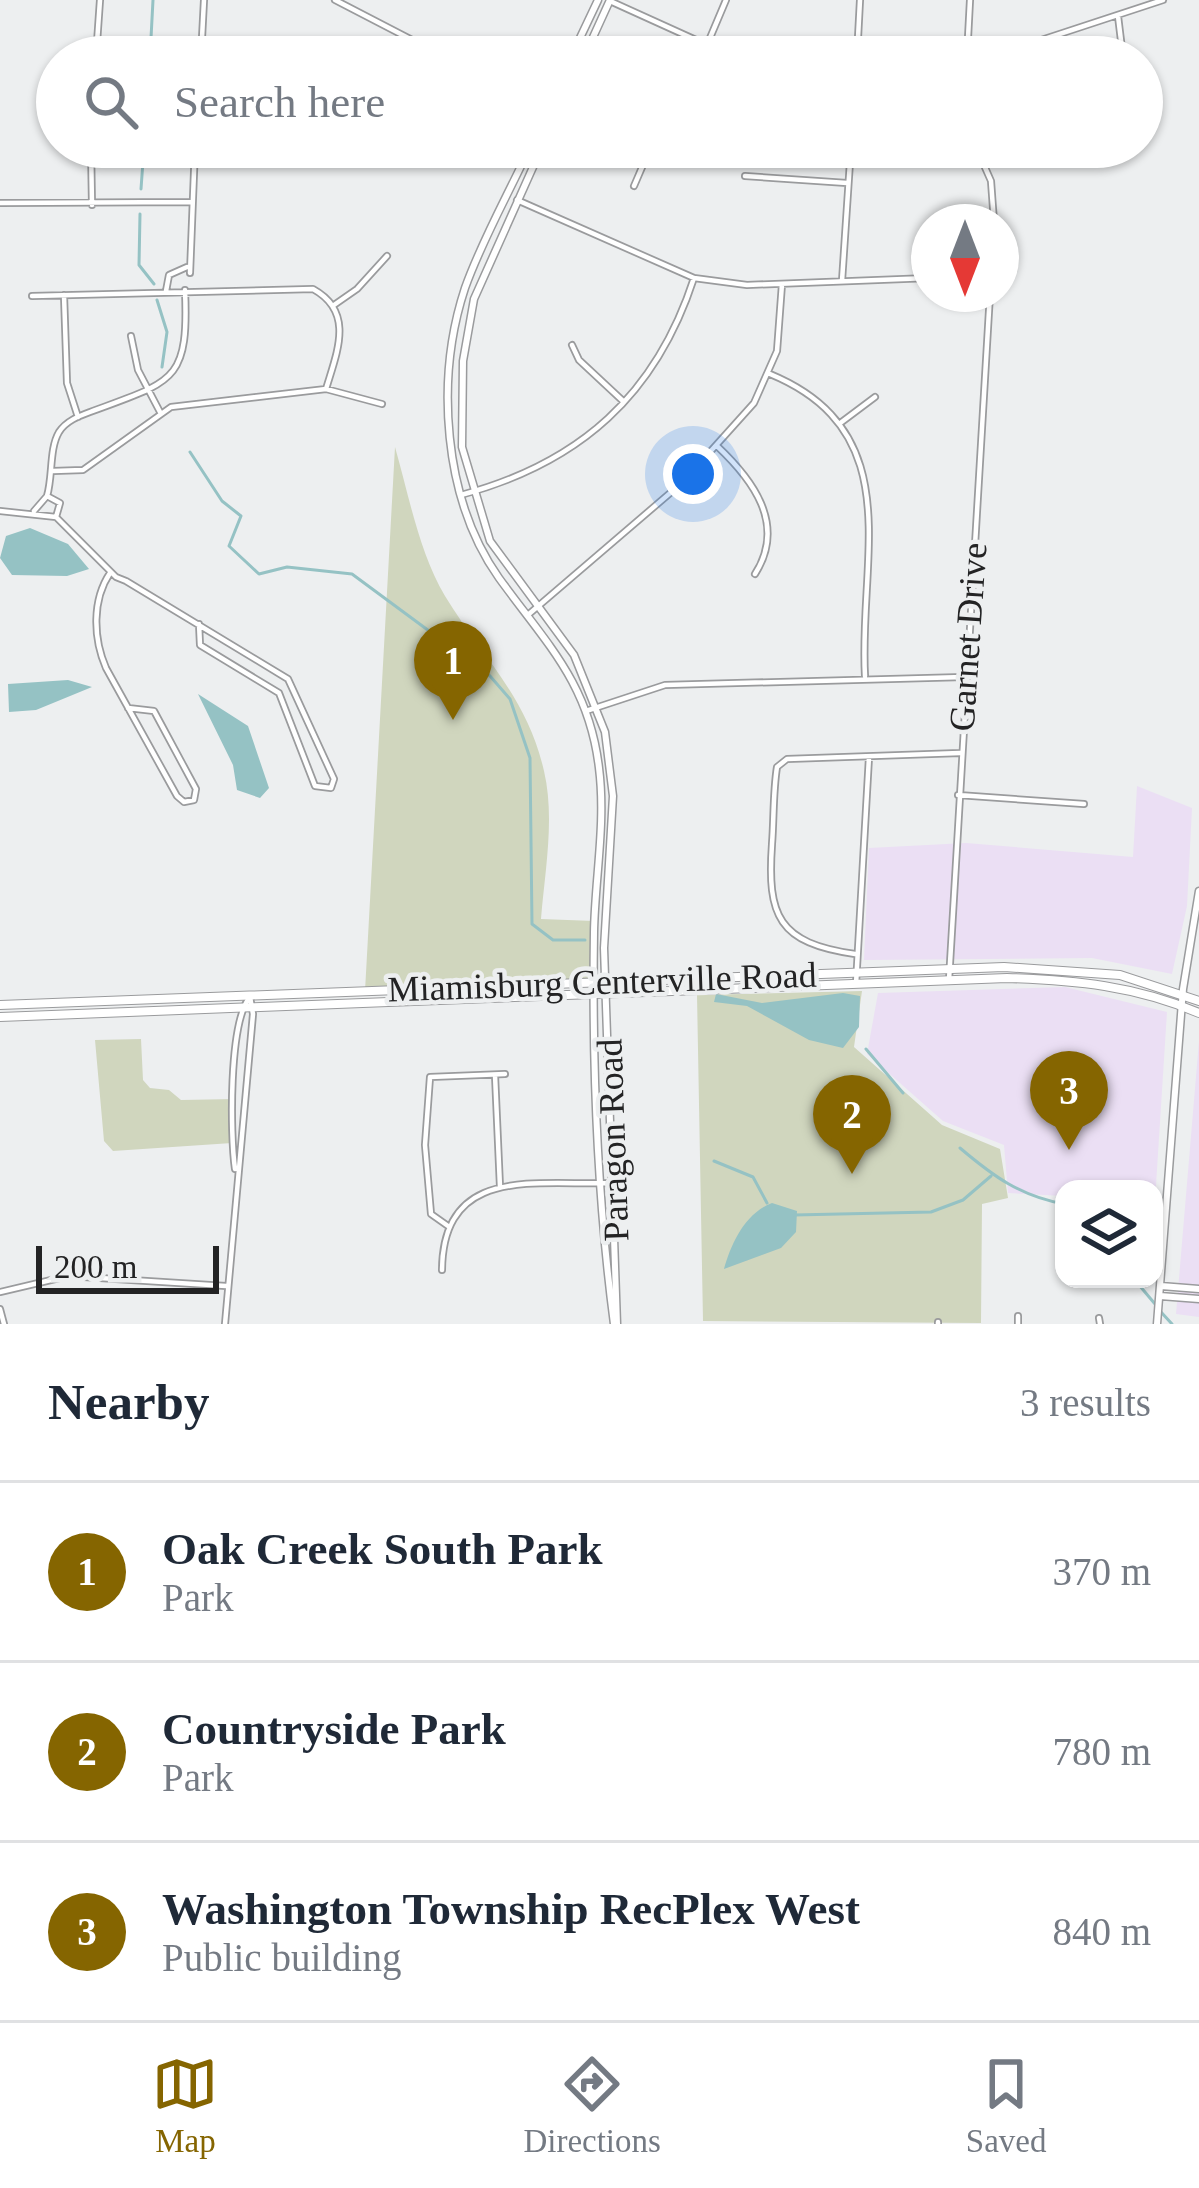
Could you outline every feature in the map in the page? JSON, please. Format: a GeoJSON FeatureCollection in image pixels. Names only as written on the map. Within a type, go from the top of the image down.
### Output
{"type":"FeatureCollection","features":[{"type":"Feature","properties":{"kind":"main road","name":"Miamisburg Centerville Road"},"geometry":{"type":"LineString","coordinates":[[607,988],[856,984],[1092,970],[1199,1001]]}},
{"type":"Feature","properties":{"kind":"main road","name":"Miamisburg Centerville Road"},"geometry":{"type":"LineString","coordinates":[[0,1005],[248,1004],[856,973],[1081,980],[1199,1013]]}},
{"type":"Feature","properties":{"kind":"main road"},"geometry":{"type":"LineString","coordinates":[[740,976],[741,988]]}},
{"type":"Feature","properties":{"kind":"main road","name":"Miamisburg Centerville Road"},"geometry":{"type":"LineString","coordinates":[[0,1017],[135,1006]]}},
{"type":"Feature","properties":{"kind":"street"},"geometry":{"type":"LineString","coordinates":[[97,36],[100,0]]}},
{"type":"Feature","properties":{"kind":"street"},"geometry":{"type":"LineString","coordinates":[[201,36],[204,0]]}},
{"type":"Feature","properties":{"kind":"street"},"geometry":{"type":"LineString","coordinates":[[335,0],[404,36]]}},
{"type":"Feature","properties":{"kind":"street"},"geometry":{"type":"LineString","coordinates":[[585,36],[598,0]]}},
{"type":"Feature","properties":{"kind":"street"},"geometry":{"type":"LineString","coordinates":[[589,36],[610,0],[688,36]]}},
{"type":"Feature","properties":{"kind":"street"},"geometry":{"type":"LineString","coordinates":[[711,36],[726,0]]}},
{"type":"Feature","properties":{"kind":"street"},"geometry":{"type":"LineString","coordinates":[[858,36],[860,0]]}},
{"type":"Feature","properties":{"kind":"street"},"geometry":{"type":"LineString","coordinates":[[968,36],[970,0]]}},
{"type":"Feature","properties":{"kind":"street"},"geometry":{"type":"LineString","coordinates":[[1054,36],[1163,0]]}},
{"type":"Feature","properties":{"kind":"street"},"geometry":{"type":"LineString","coordinates":[[1118,15],[1120,36]]}},
{"type":"Feature","properties":{"kind":"street"},"geometry":{"type":"LineString","coordinates":[[91,168],[92,205]]}},
{"type":"Feature","properties":{"kind":"street"},"geometry":{"type":"LineString","coordinates":[[166,291],[170,275],[189,270],[193,168]]}},
{"type":"Feature","properties":{"kind":"street","name":"Paragon Road"},"geometry":{"type":"LineString","coordinates":[[520,168],[466,287],[456,327],[450,415],[461,495],[484,554],[573,677],[586,711],[601,785],[596,989],[605,1242],[615,1324]]}},
{"type":"Feature","properties":{"kind":"street","name":"Paragon Road"},"geometry":{"type":"LineString","coordinates":[[532,168],[480,277],[465,342],[461,427],[473,492],[497,555],[574,656],[597,706],[614,796],[607,988],[617,1241],[615,1324]]}},
{"type":"Feature","properties":{"kind":"street"},"geometry":{"type":"LineString","coordinates":[[634,186],[642,168]]}},
{"type":"Feature","properties":{"kind":"street"},"geometry":{"type":"LineString","coordinates":[[842,281],[849,168]]}},
{"type":"Feature","properties":{"kind":"street"},"geometry":{"type":"LineString","coordinates":[[985,168],[993,204]]}},
{"type":"Feature","properties":{"kind":"street"},"geometry":{"type":"LineString","coordinates":[[746,176],[848,183]]}},
{"type":"Feature","properties":{"kind":"street"},"geometry":{"type":"LineString","coordinates":[[517,200],[694,278],[782,284],[911,279]]}},
{"type":"Feature","properties":{"kind":"street"},"geometry":{"type":"LineString","coordinates":[[0,203],[191,202]]}},
{"type":"Feature","properties":{"kind":"street"},"geometry":{"type":"LineString","coordinates":[[334,305],[387,256]]}},
{"type":"Feature","properties":{"kind":"street"},"geometry":{"type":"LineString","coordinates":[[461,495],[558,457],[624,402],[669,347],[694,278]]}},
{"type":"Feature","properties":{"kind":"street"},"geometry":{"type":"LineString","coordinates":[[529,614],[717,446],[754,403],[770,374],[780,338],[782,284]]}},
{"type":"Feature","properties":{"kind":"street"},"geometry":{"type":"LineString","coordinates":[[32,296],[297,286],[320,292],[334,305],[340,336],[326,389]]}},
{"type":"Feature","properties":{"kind":"street"},"geometry":{"type":"LineString","coordinates":[[34,512],[47,496],[56,438],[78,417],[171,376],[184,355],[185,290]]}},
{"type":"Feature","properties":{"kind":"street"},"geometry":{"type":"LineString","coordinates":[[64,295],[67,383],[78,417]]}},
{"type":"Feature","properties":{"kind":"street","name":"Garnet Drive"},"geometry":{"type":"LineString","coordinates":[[949,975],[989,312]]}},
{"type":"Feature","properties":{"kind":"street"},"geometry":{"type":"LineString","coordinates":[[131,336],[160,412]]}},
{"type":"Feature","properties":{"kind":"street"},"geometry":{"type":"LineString","coordinates":[[572,345],[579,360],[624,402]]}},
{"type":"Feature","properties":{"kind":"street"},"geometry":{"type":"LineString","coordinates":[[770,374],[810,395],[839,424],[858,457],[869,494],[866,676]]}},
{"type":"Feature","properties":{"kind":"street"},"geometry":{"type":"LineString","coordinates":[[53,471],[78,472],[160,412],[326,389],[382,404]]}},
{"type":"Feature","properties":{"kind":"street"},"geometry":{"type":"LineString","coordinates":[[839,424],[875,397]]}},
{"type":"Feature","properties":{"kind":"street"},"geometry":{"type":"LineString","coordinates":[[717,446],[750,476],[762,498],[764,544],[755,574]]}},
{"type":"Feature","properties":{"kind":"street"},"geometry":{"type":"LineString","coordinates":[[47,496],[60,503],[56,517]]}},
{"type":"Feature","properties":{"kind":"street"},"geometry":{"type":"LineString","coordinates":[[0,511],[56,517],[110,573],[199,624],[293,685],[334,778],[331,788],[315,786],[275,688],[200,645],[199,624]]}},
{"type":"Feature","properties":{"kind":"street"},"geometry":{"type":"LineString","coordinates":[[110,573],[97,598],[98,645],[128,708],[177,796],[184,802],[194,800],[196,789],[154,711],[128,708]]}},
{"type":"Feature","properties":{"kind":"street"},"geometry":{"type":"LineString","coordinates":[[586,711],[665,686],[866,676],[964,677]]}},
{"type":"Feature","properties":{"kind":"street"},"geometry":{"type":"LineString","coordinates":[[855,955],[803,940],[785,928],[774,910],[769,882],[776,770],[788,759],[960,753]]}},
{"type":"Feature","properties":{"kind":"street"},"geometry":{"type":"LineString","coordinates":[[856,984],[869,756]]}},
{"type":"Feature","properties":{"kind":"street"},"geometry":{"type":"LineString","coordinates":[[958,795],[1084,804]]}},
{"type":"Feature","properties":{"kind":"street"},"geometry":{"type":"LineString","coordinates":[[1163,1259],[1183,994],[1199,891]]}},
{"type":"Feature","properties":{"kind":"street"},"geometry":{"type":"LineString","coordinates":[[225,1324],[235,1175],[232,1143],[248,1004]]}},
{"type":"Feature","properties":{"kind":"street"},"geometry":{"type":"LineString","coordinates":[[235,1175],[243,1141],[248,1004]]}},
{"type":"Feature","properties":{"kind":"street"},"geometry":{"type":"LineString","coordinates":[[448,1226],[433,1218],[428,1196],[425,1145],[430,1077],[505,1074]]}},
{"type":"Feature","properties":{"kind":"street"},"geometry":{"type":"LineString","coordinates":[[495,1075],[500,1187]]}},
{"type":"Feature","properties":{"kind":"street"},"geometry":{"type":"LineString","coordinates":[[442,1270],[448,1226],[465,1202],[500,1187],[614,1183]]}},
{"type":"Feature","properties":{"kind":"street"},"geometry":{"type":"LineString","coordinates":[[605,1242],[617,1241]]}},
{"type":"Feature","properties":{"kind":"street"},"geometry":{"type":"LineString","coordinates":[[0,1292],[68,1276],[228,1286]]}},
{"type":"Feature","properties":{"kind":"street"},"geometry":{"type":"LineString","coordinates":[[1163,1286],[1199,1289]]}},
{"type":"Feature","properties":{"kind":"street"},"geometry":{"type":"LineString","coordinates":[[1157,1324],[1161,1288]]}},
{"type":"Feature","properties":{"kind":"street"},"geometry":{"type":"LineString","coordinates":[[1160,1297],[1199,1299]]}},
{"type":"Feature","properties":{"kind":"street"},"geometry":{"type":"LineString","coordinates":[[0,1309],[4,1324]]}},
{"type":"Feature","properties":{"kind":"shaded area"},"geometry":{"type":"Polygon","coordinates":[[[1137,786],[1192,808],[1187,906],[1172,974],[1092,958],[864,960],[869,848],[966,843],[1133,857],[1137,786]]]}},
{"type":"Feature","properties":{"kind":"shaded area"},"geometry":{"type":"Polygon","coordinates":[[[1065,987],[1167,1012],[1156,1180],[1055,1180],[1055,1196],[1008,1193],[1004,1145],[943,1121],[867,1054],[878,993],[1065,987]]]}},
{"type":"Feature","properties":{"kind":"shaded area"},"geometry":{"type":"Polygon","coordinates":[[[1199,1041],[1199,1317],[1176,1314],[1199,1041]]]}},
{"type":"Feature","properties":{"kind":"green space"},"geometry":{"type":"Polygon","coordinates":[[[395,447],[436,579],[515,699],[536,745],[549,807],[541,919],[594,921],[595,984],[365,991],[395,447]]]}},
{"type":"Feature","properties":{"kind":"green space"},"geometry":{"type":"Polygon","coordinates":[[[862,991],[854,1047],[942,1125],[1000,1149],[1008,1198],[982,1204],[981,1323],[703,1321],[697,995],[862,991]]]}},
{"type":"Feature","properties":{"kind":"green space"},"geometry":{"type":"Polygon","coordinates":[[[141,1039],[143,1080],[150,1088],[169,1090],[181,1100],[235,1099],[232,1143],[113,1151],[104,1141],[95,1040],[141,1039]]]}},
{"type":"Feature","properties":{"kind":"water"},"geometry":{"type":"Polygon","coordinates":[[[30,528],[68,544],[89,569],[67,576],[12,575],[0,558],[6,536],[30,528]]]}},
{"type":"Feature","properties":{"kind":"water"},"geometry":{"type":"Polygon","coordinates":[[[68,680],[92,687],[36,710],[9,712],[8,684],[68,680]]]}},
{"type":"Feature","properties":{"kind":"water"},"geometry":{"type":"Polygon","coordinates":[[[198,694],[248,726],[269,788],[260,798],[237,790],[233,765],[198,694]]]}},
{"type":"Feature","properties":{"kind":"water"},"geometry":{"type":"Polygon","coordinates":[[[843,993],[860,996],[859,1027],[843,1048],[809,1040],[747,1006],[714,1002],[716,994],[762,1003],[843,993]]]}},
{"type":"Feature","properties":{"kind":"water"},"geometry":{"type":"Polygon","coordinates":[[[772,1203],[797,1211],[796,1232],[781,1248],[724,1269],[747,1222],[772,1203]]]}},
{"type":"Feature","properties":{"kind":"waterway"},"geometry":{"type":"LineString","coordinates":[[151,36],[153,0]]}},
{"type":"Feature","properties":{"kind":"waterway"},"geometry":{"type":"LineString","coordinates":[[141,189],[142,168]]}},
{"type":"Feature","properties":{"kind":"waterway"},"geometry":{"type":"LineString","coordinates":[[140,214],[139,265],[154,284]]}},
{"type":"Feature","properties":{"kind":"waterway"},"geometry":{"type":"LineString","coordinates":[[157,300],[167,332],[162,367]]}},
{"type":"Feature","properties":{"kind":"waterway"},"geometry":{"type":"LineString","coordinates":[[190,452],[222,501],[241,516],[229,546],[259,574],[287,567],[352,574],[490,676],[510,699],[530,758],[532,924],[553,940],[585,940]]}},
{"type":"Feature","properties":{"kind":"waterway"},"geometry":{"type":"LineString","coordinates":[[866,1049],[903,1093]]}},
{"type":"Feature","properties":{"kind":"waterway"},"geometry":{"type":"LineString","coordinates":[[960,1148],[1008,1184],[1055,1202]]}},
{"type":"Feature","properties":{"kind":"waterway"},"geometry":{"type":"LineString","coordinates":[[714,1161],[753,1177],[767,1203]]}},
{"type":"Feature","properties":{"kind":"waterway"},"geometry":{"type":"LineString","coordinates":[[794,1215],[931,1212],[963,1200],[991,1176]]}},
{"type":"Feature","properties":{"kind":"waterway"},"geometry":{"type":"LineString","coordinates":[[1142,1288],[1155,1304]]}},
{"type":"Feature","properties":{"kind":"waterway"},"geometry":{"type":"LineString","coordinates":[[1161,1312],[1172,1324]]}},
{"type":"Feature","properties":{"kind":"place","name":"Oak Creek South Park"},"geometry":{"type":"Point","coordinates":[453,720]}},
{"type":"Feature","properties":{"kind":"place","name":"Washington Township RecPlex West"},"geometry":{"type":"Point","coordinates":[1069,1150]}},
{"type":"Feature","properties":{"kind":"place","name":"Countryside Park"},"geometry":{"type":"Point","coordinates":[852,1174]}}]}
